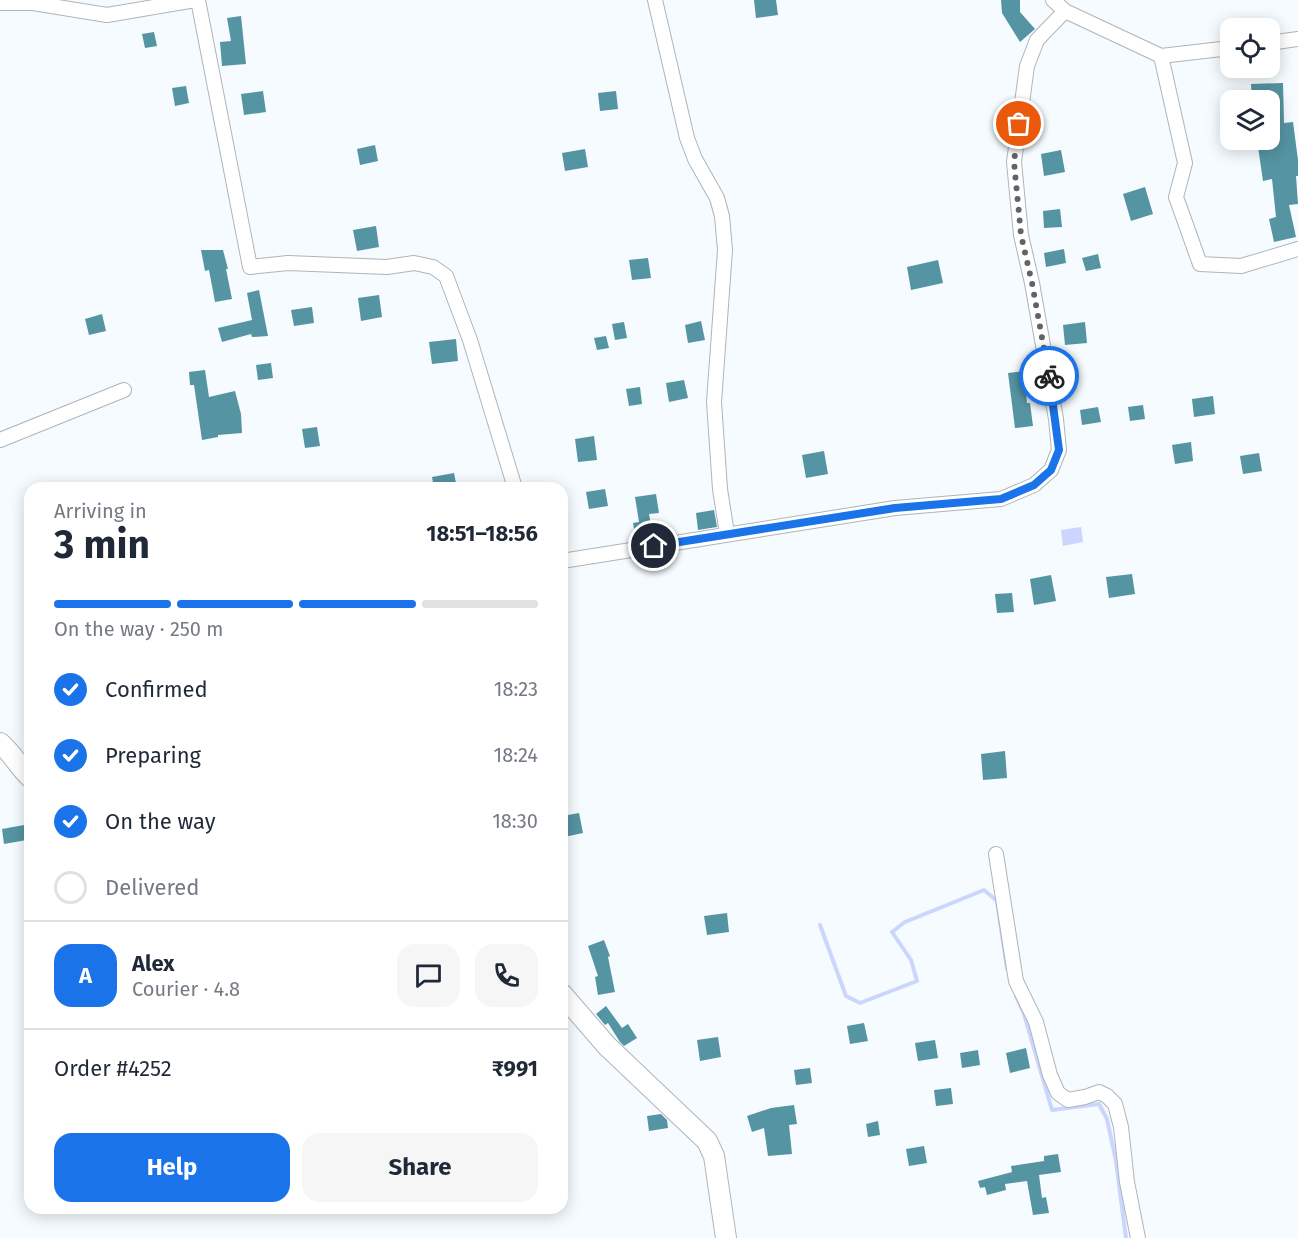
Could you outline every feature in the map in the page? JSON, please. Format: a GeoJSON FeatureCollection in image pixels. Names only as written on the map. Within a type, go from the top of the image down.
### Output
{"type":"FeatureCollection","features":[{"type":"Feature","properties":{"kind":"main road"},"geometry":{"type":"LineString","coordinates":[[0,743],[24,772]]}},
{"type":"Feature","properties":{"kind":"main road"},"geometry":{"type":"LineString","coordinates":[[568,1001],[607,1046],[669,1102],[707,1141],[714,1156],[726,1238]]}},
{"type":"Feature","properties":{"kind":"street"},"geometry":{"type":"LineString","coordinates":[[0,3],[33,3],[107,15],[196,0],[250,267],[288,263],[387,267],[414,263],[433,267],[446,276],[470,340],[513,482]]}},
{"type":"Feature","properties":{"kind":"street"},"geometry":{"type":"LineString","coordinates":[[655,0],[687,138],[695,159],[717,198],[722,216],[725,250],[714,402],[720,489],[727,534]]}},
{"type":"Feature","properties":{"kind":"street"},"geometry":{"type":"LineString","coordinates":[[1053,0],[1065,11],[1161,56],[1220,49]]}},
{"type":"Feature","properties":{"kind":"street"},"geometry":{"type":"LineString","coordinates":[[568,560],[895,508],[1001,499],[1034,485],[1051,470],[1059,450],[1056,419],[1032,283],[1021,235],[1014,162],[1027,66],[1037,40],[1065,11]]}},
{"type":"Feature","properties":{"kind":"street"},"geometry":{"type":"LineString","coordinates":[[1280,41],[1298,39]]}},
{"type":"Feature","properties":{"kind":"street"},"geometry":{"type":"LineString","coordinates":[[1161,56],[1185,163],[1176,196],[1200,264],[1241,266],[1298,249]]}},
{"type":"Feature","properties":{"kind":"street"},"geometry":{"type":"LineString","coordinates":[[0,440],[124,390]]}},
{"type":"Feature","properties":{"kind":"street"},"geometry":{"type":"LineString","coordinates":[[996,854],[1016,981],[1035,1022],[1050,1075],[1058,1093],[1068,1100],[1099,1092],[1115,1104],[1121,1127],[1138,1238]]}},
{"type":"Feature","properties":{"kind":"water"},"geometry":{"type":"Polygon","coordinates":[[[1081,527],[1083,542],[1063,546],[1061,530],[1081,527]]]}},
{"type":"Feature","properties":{"kind":"building"},"geometry":{"type":"Polygon","coordinates":[[[754,0],[776,0],[778,15],[756,18],[754,0]]]}},
{"type":"Feature","properties":{"kind":"building"},"geometry":{"type":"Polygon","coordinates":[[[1001,0],[1020,0],[1020,12],[1035,29],[1020,42],[1002,13],[1001,0]]]}},
{"type":"Feature","properties":{"kind":"building"},"geometry":{"type":"Polygon","coordinates":[[[241,16],[246,64],[222,66],[220,42],[231,41],[227,18],[241,16]]]}},
{"type":"Feature","properties":{"kind":"building"},"geometry":{"type":"Polygon","coordinates":[[[154,32],[157,46],[145,48],[142,34],[154,32]]]}},
{"type":"Feature","properties":{"kind":"building"},"geometry":{"type":"Polygon","coordinates":[[[1283,83],[1284,123],[1293,122],[1298,160],[1298,176],[1296,176],[1298,204],[1289,205],[1296,237],[1274,242],[1269,219],[1276,217],[1272,179],[1263,181],[1258,150],[1280,150],[1280,90],[1251,90],[1251,84],[1283,83]]]}},
{"type":"Feature","properties":{"kind":"building"},"geometry":{"type":"Polygon","coordinates":[[[186,86],[189,103],[175,106],[172,88],[186,86]]]}},
{"type":"Feature","properties":{"kind":"building"},"geometry":{"type":"Polygon","coordinates":[[[263,91],[266,112],[244,115],[241,94],[263,91]]]}},
{"type":"Feature","properties":{"kind":"building"},"geometry":{"type":"Polygon","coordinates":[[[616,91],[618,109],[600,111],[598,93],[616,91]]]}},
{"type":"Feature","properties":{"kind":"building"},"geometry":{"type":"Polygon","coordinates":[[[375,145],[378,161],[360,165],[357,149],[375,145]]]}},
{"type":"Feature","properties":{"kind":"building"},"geometry":{"type":"Polygon","coordinates":[[[585,149],[588,167],[565,171],[562,153],[585,149]]]}},
{"type":"Feature","properties":{"kind":"building"},"geometry":{"type":"Polygon","coordinates":[[[1061,150],[1065,172],[1044,176],[1041,154],[1061,150]]]}},
{"type":"Feature","properties":{"kind":"building"},"geometry":{"type":"Polygon","coordinates":[[[1145,187],[1153,214],[1131,221],[1123,194],[1145,187]]]}},
{"type":"Feature","properties":{"kind":"building"},"geometry":{"type":"Polygon","coordinates":[[[1060,209],[1062,227],[1044,228],[1043,211],[1060,209]]]}},
{"type":"Feature","properties":{"kind":"building"},"geometry":{"type":"Polygon","coordinates":[[[376,226],[379,247],[357,251],[353,230],[376,226]]]}},
{"type":"Feature","properties":{"kind":"building"},"geometry":{"type":"Polygon","coordinates":[[[1064,249],[1066,263],[1046,267],[1044,253],[1064,249]]]}},
{"type":"Feature","properties":{"kind":"building"},"geometry":{"type":"Polygon","coordinates":[[[201,250],[223,250],[232,299],[215,302],[209,270],[205,271],[201,250]]]}},
{"type":"Feature","properties":{"kind":"building"},"geometry":{"type":"Polygon","coordinates":[[[1098,254],[1101,268],[1086,271],[1082,258],[1098,254]]]}},
{"type":"Feature","properties":{"kind":"building"},"geometry":{"type":"Polygon","coordinates":[[[648,258],[651,278],[632,280],[629,260],[648,258]]]}},
{"type":"Feature","properties":{"kind":"building"},"geometry":{"type":"Polygon","coordinates":[[[938,260],[943,283],[911,290],[907,267],[938,260]]]}},
{"type":"Feature","properties":{"kind":"building"},"geometry":{"type":"Polygon","coordinates":[[[259,290],[268,336],[252,337],[251,334],[222,342],[218,328],[252,320],[247,293],[259,290]]]}},
{"type":"Feature","properties":{"kind":"building"},"geometry":{"type":"Polygon","coordinates":[[[379,295],[382,317],[361,321],[358,298],[379,295]]]}},
{"type":"Feature","properties":{"kind":"building"},"geometry":{"type":"Polygon","coordinates":[[[312,307],[314,323],[294,326],[291,310],[312,307]]]}},
{"type":"Feature","properties":{"kind":"building"},"geometry":{"type":"Polygon","coordinates":[[[102,314],[106,331],[89,335],[85,319],[102,314]]]}},
{"type":"Feature","properties":{"kind":"building"},"geometry":{"type":"Polygon","coordinates":[[[701,321],[705,340],[688,343],[685,325],[701,321]]]}},
{"type":"Feature","properties":{"kind":"building"},"geometry":{"type":"Polygon","coordinates":[[[624,322],[627,338],[615,340],[612,324],[624,322]]]}},
{"type":"Feature","properties":{"kind":"building"},"geometry":{"type":"Polygon","coordinates":[[[1085,322],[1087,343],[1065,345],[1063,325],[1085,322]]]}},
{"type":"Feature","properties":{"kind":"building"},"geometry":{"type":"Polygon","coordinates":[[[606,336],[609,348],[597,350],[594,338],[606,336]]]}},
{"type":"Feature","properties":{"kind":"building"},"geometry":{"type":"Polygon","coordinates":[[[456,339],[458,361],[432,364],[429,342],[456,339]]]}},
{"type":"Feature","properties":{"kind":"building"},"geometry":{"type":"Polygon","coordinates":[[[271,363],[273,378],[258,380],[256,365],[271,363]]]}},
{"type":"Feature","properties":{"kind":"building"},"geometry":{"type":"Polygon","coordinates":[[[205,370],[209,397],[235,391],[241,414],[242,433],[218,435],[218,437],[202,440],[194,385],[190,385],[189,372],[205,370]]]}},
{"type":"Feature","properties":{"kind":"building"},"geometry":{"type":"Polygon","coordinates":[[[1024,371],[1027,403],[1030,403],[1033,426],[1015,428],[1008,373],[1024,371]]]}},
{"type":"Feature","properties":{"kind":"building"},"geometry":{"type":"Polygon","coordinates":[[[684,380],[688,398],[669,402],[666,383],[684,380]]]}},
{"type":"Feature","properties":{"kind":"building"},"geometry":{"type":"Polygon","coordinates":[[[640,387],[642,404],[629,406],[626,389],[640,387]]]}},
{"type":"Feature","properties":{"kind":"building"},"geometry":{"type":"Polygon","coordinates":[[[1213,396],[1215,414],[1194,417],[1192,399],[1213,396]]]}},
{"type":"Feature","properties":{"kind":"building"},"geometry":{"type":"Polygon","coordinates":[[[1143,405],[1145,419],[1130,421],[1128,407],[1143,405]]]}},
{"type":"Feature","properties":{"kind":"building"},"geometry":{"type":"Polygon","coordinates":[[[1098,407],[1101,422],[1082,425],[1080,410],[1098,407]]]}},
{"type":"Feature","properties":{"kind":"building"},"geometry":{"type":"Polygon","coordinates":[[[317,427],[320,446],[305,448],[302,429],[317,427]]]}},
{"type":"Feature","properties":{"kind":"building"},"geometry":{"type":"Polygon","coordinates":[[[594,436],[597,460],[578,462],[575,439],[594,436]]]}},
{"type":"Feature","properties":{"kind":"building"},"geometry":{"type":"Polygon","coordinates":[[[1191,442],[1193,461],[1175,464],[1172,445],[1191,442]]]}},
{"type":"Feature","properties":{"kind":"building"},"geometry":{"type":"Polygon","coordinates":[[[824,451],[828,474],[806,478],[802,455],[824,451]]]}},
{"type":"Feature","properties":{"kind":"building"},"geometry":{"type":"Polygon","coordinates":[[[1259,453],[1262,471],[1243,474],[1240,456],[1259,453]]]}},
{"type":"Feature","properties":{"kind":"building"},"geometry":{"type":"Polygon","coordinates":[[[454,473],[456,482],[433,482],[432,477],[454,473]]]}},
{"type":"Feature","properties":{"kind":"building"},"geometry":{"type":"Polygon","coordinates":[[[605,489],[608,506],[589,509],[586,492],[605,489]]]}},
{"type":"Feature","properties":{"kind":"building"},"geometry":{"type":"Polygon","coordinates":[[[656,494],[659,513],[649,514],[653,536],[636,539],[633,523],[639,522],[635,497],[656,494]]]}},
{"type":"Feature","properties":{"kind":"building"},"geometry":{"type":"Polygon","coordinates":[[[714,510],[717,527],[698,530],[696,513],[714,510]]]}},
{"type":"Feature","properties":{"kind":"building"},"geometry":{"type":"Polygon","coordinates":[[[1132,574],[1135,594],[1109,598],[1106,577],[1132,574]]]}},
{"type":"Feature","properties":{"kind":"building"},"geometry":{"type":"Polygon","coordinates":[[[1051,575],[1056,601],[1034,605],[1030,579],[1051,575]]]}},
{"type":"Feature","properties":{"kind":"building"},"geometry":{"type":"Polygon","coordinates":[[[1012,593],[1014,612],[997,613],[995,594],[1012,593]]]}},
{"type":"Feature","properties":{"kind":"building"},"geometry":{"type":"Polygon","coordinates":[[[1005,751],[1007,778],[983,780],[981,754],[1005,751]]]}},
{"type":"Feature","properties":{"kind":"building"},"geometry":{"type":"Polygon","coordinates":[[[579,813],[583,833],[568,836],[568,815],[579,813]]]}},
{"type":"Feature","properties":{"kind":"building"},"geometry":{"type":"Polygon","coordinates":[[[24,825],[24,841],[4,844],[2,829],[24,825]]]}},
{"type":"Feature","properties":{"kind":"building"},"geometry":{"type":"Polygon","coordinates":[[[727,913],[729,932],[707,935],[704,916],[727,913]]]}},
{"type":"Feature","properties":{"kind":"building"},"geometry":{"type":"Polygon","coordinates":[[[604,940],[610,956],[608,957],[615,992],[598,995],[595,977],[598,976],[588,946],[604,940]]]}},
{"type":"Feature","properties":{"kind":"building"},"geometry":{"type":"Polygon","coordinates":[[[606,1006],[622,1028],[628,1024],[637,1038],[624,1046],[620,1042],[608,1023],[605,1025],[596,1014],[606,1006]]]}},
{"type":"Feature","properties":{"kind":"building"},"geometry":{"type":"Polygon","coordinates":[[[864,1023],[868,1041],[850,1044],[847,1026],[864,1023]]]}},
{"type":"Feature","properties":{"kind":"building"},"geometry":{"type":"Polygon","coordinates":[[[718,1037],[721,1057],[700,1061],[697,1040],[718,1037]]]}},
{"type":"Feature","properties":{"kind":"building"},"geometry":{"type":"Polygon","coordinates":[[[935,1040],[938,1058],[918,1061],[915,1043],[935,1040]]]}},
{"type":"Feature","properties":{"kind":"building"},"geometry":{"type":"Polygon","coordinates":[[[1026,1048],[1030,1068],[1010,1073],[1006,1053],[1026,1048]]]}},
{"type":"Feature","properties":{"kind":"building"},"geometry":{"type":"Polygon","coordinates":[[[978,1050],[980,1065],[962,1068],[960,1053],[978,1050]]]}},
{"type":"Feature","properties":{"kind":"building"},"geometry":{"type":"Polygon","coordinates":[[[810,1068],[812,1083],[796,1085],[794,1070],[810,1068]]]}},
{"type":"Feature","properties":{"kind":"building"},"geometry":{"type":"Polygon","coordinates":[[[951,1088],[953,1104],[936,1106],[934,1090],[951,1088]]]}},
{"type":"Feature","properties":{"kind":"building"},"geometry":{"type":"Polygon","coordinates":[[[794,1105],[797,1124],[789,1125],[792,1154],[768,1156],[764,1128],[752,1132],[747,1116],[771,1108],[794,1105]]]}},
{"type":"Feature","properties":{"kind":"building"},"geometry":{"type":"Polygon","coordinates":[[[661,1114],[667,1120],[668,1128],[649,1131],[647,1116],[661,1114]]]}},
{"type":"Feature","properties":{"kind":"building"},"geometry":{"type":"Polygon","coordinates":[[[878,1121],[880,1135],[868,1137],[866,1124],[878,1121]]]}},
{"type":"Feature","properties":{"kind":"building"},"geometry":{"type":"Polygon","coordinates":[[[924,1146],[927,1163],[909,1166],[906,1149],[924,1146]]]}},
{"type":"Feature","properties":{"kind":"building"},"geometry":{"type":"Polygon","coordinates":[[[1058,1154],[1061,1172],[1039,1175],[1042,1198],[1046,1197],[1049,1213],[1033,1215],[1027,1181],[1005,1184],[1006,1190],[987,1195],[985,1187],[980,1188],[978,1181],[1012,1172],[1011,1166],[1044,1161],[1044,1156],[1058,1154]]]}},
{"type":"Feature","properties":{"kind":"waterway"},"geometry":{"type":"LineString","coordinates":[[820,925],[846,996],[860,1003],[917,981],[911,960],[892,932],[905,922],[984,890],[997,901],[1007,969]]}},
{"type":"Feature","properties":{"kind":"waterway"},"geometry":{"type":"LineString","coordinates":[[1016,996],[1024,1014],[1052,1110],[1099,1104],[1107,1119],[1116,1161],[1126,1238]]}},
{"type":"Feature","properties":{"kind":"way so far"},"geometry":{"type":"LineString","coordinates":[[1019,124],[1014,162],[1021,235],[1049,376]]}},
{"type":"Feature","properties":{"kind":"route"},"geometry":{"type":"LineString","coordinates":[[654,546],[895,508],[1001,499],[1034,485],[1051,470],[1059,450],[1049,376]]}}]}
